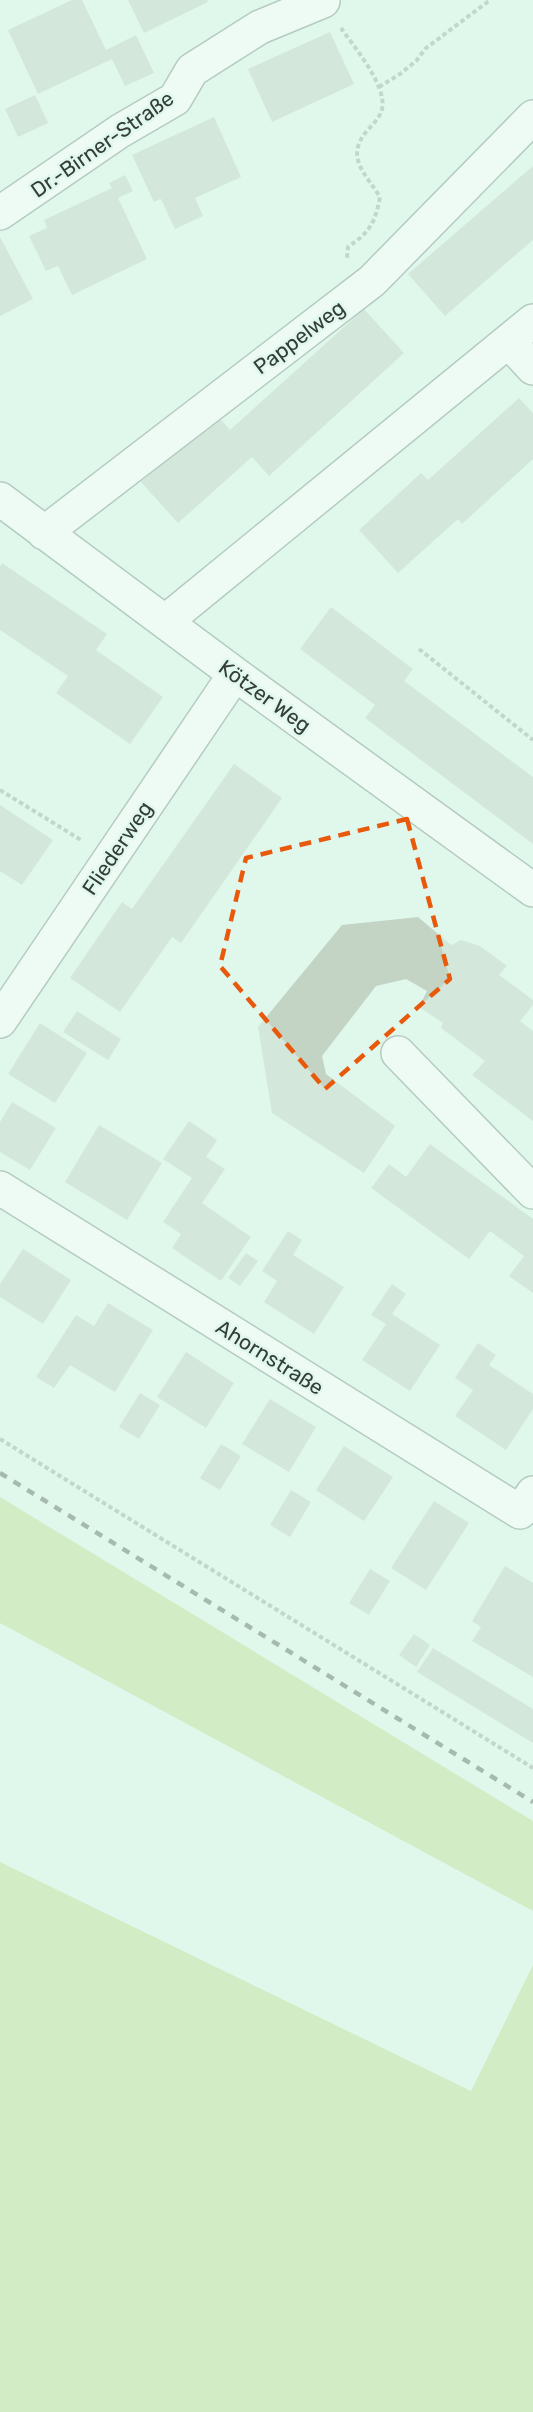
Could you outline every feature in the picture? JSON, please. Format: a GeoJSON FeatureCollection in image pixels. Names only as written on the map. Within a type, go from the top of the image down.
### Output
{"type":"FeatureCollection","features":[{"type":"Feature","properties":{"kind":"street","name":"Dr.-Birner-Straße"},"geometry":{"type":"LineString","coordinates":[[0,213],[120,131],[175,99],[192,70],[260,27],[323,1]]}},
{"type":"Feature","properties":{"kind":"street","name":"Pappelweg"},"geometry":{"type":"LineString","coordinates":[[44,532],[372,281],[533,117]]}},
{"type":"Feature","properties":{"kind":"street"},"geometry":{"type":"LineString","coordinates":[[166,621],[521,331],[533,368]]}},
{"type":"Feature","properties":{"kind":"street","name":"Kötzer Weg"},"geometry":{"type":"LineString","coordinates":[[0,499],[235,674],[533,890]]}},
{"type":"Feature","properties":{"kind":"street","name":"Fliederweg"},"geometry":{"type":"LineString","coordinates":[[0,1021],[235,674]]}},
{"type":"Feature","properties":{"kind":"street"},"geometry":{"type":"LineString","coordinates":[[398,1053],[533,1192]]}},
{"type":"Feature","properties":{"kind":"street","name":"Ahornstraße"},"geometry":{"type":"LineString","coordinates":[[0,1188],[520,1512],[533,1493]]}},
{"type":"Feature","properties":{"kind":"path"},"geometry":{"type":"LineString","coordinates":[[379,87],[400,74],[416,61],[426,48],[490,0]]}},
{"type":"Feature","properties":{"kind":"path"},"geometry":{"type":"LineString","coordinates":[[323,1],[379,87],[382,108],[377,120],[360,140],[356,151],[357,161],[380,197],[378,209],[373,224],[365,236],[348,247],[346,260],[353,272],[372,281]]}},
{"type":"Feature","properties":{"kind":"path"},"geometry":{"type":"LineString","coordinates":[[420,649],[533,740]]}},
{"type":"Feature","properties":{"kind":"path"},"geometry":{"type":"LineString","coordinates":[[0,790],[110,858]]}},
{"type":"Feature","properties":{"kind":"path"},"geometry":{"type":"LineString","coordinates":[[0,1439],[533,1768]]}},
{"type":"Feature","properties":{"kind":"highlighted area"},"geometry":{"type":"Polygon","coordinates":[[[407,819],[450,979],[325,1089],[220,966],[246,858],[407,819]]]}},
{"type":"Feature","properties":{"kind":"green space"},"geometry":{"type":"Polygon","coordinates":[[[0,1497],[533,1821],[533,1911],[0,1623],[0,1497]]]}},
{"type":"Feature","properties":{"kind":"green space"},"geometry":{"type":"Polygon","coordinates":[[[0,1862],[471,2091],[533,1965],[533,2412],[0,2412],[0,1862]]]}},
{"type":"Feature","properties":{"kind":"building"},"geometry":{"type":"Polygon","coordinates":[[[72,0],[82,0],[106,50],[136,35],[154,73],[125,86],[112,59],[38,94],[8,30],[72,0]]]}},
{"type":"Feature","properties":{"kind":"building"},"geometry":{"type":"Polygon","coordinates":[[[128,0],[207,0],[208,2],[144,33],[128,0]]]}},
{"type":"Feature","properties":{"kind":"building"},"geometry":{"type":"Polygon","coordinates":[[[330,32],[354,84],[272,122],[248,69],[330,32]]]}},
{"type":"Feature","properties":{"kind":"building"},"geometry":{"type":"Polygon","coordinates":[[[35,95],[48,123],[18,137],[5,109],[35,95]]]}},
{"type":"Feature","properties":{"kind":"building"},"geometry":{"type":"Polygon","coordinates":[[[214,117],[241,177],[195,198],[203,216],[175,229],[161,199],[154,202],[132,155],[214,117]]]}},
{"type":"Feature","properties":{"kind":"building"},"geometry":{"type":"Polygon","coordinates":[[[533,166],[533,240],[445,316],[408,274],[533,166]]]}},
{"type":"Feature","properties":{"kind":"building"},"geometry":{"type":"Polygon","coordinates":[[[125,175],[133,191],[118,198],[147,259],[72,295],[58,266],[46,271],[29,236],[47,228],[44,220],[112,188],[109,183],[125,175]]]}},
{"type":"Feature","properties":{"kind":"building"},"geometry":{"type":"Polygon","coordinates":[[[0,237],[33,299],[0,316],[0,237]]]}},
{"type":"Feature","properties":{"kind":"building"},"geometry":{"type":"Polygon","coordinates":[[[364,309],[404,353],[269,476],[252,457],[178,523],[141,482],[216,414],[230,430],[364,309]]]}},
{"type":"Feature","properties":{"kind":"building"},"geometry":{"type":"Polygon","coordinates":[[[519,398],[533,413],[533,459],[462,524],[458,519],[398,573],[359,530],[421,473],[428,480],[519,398]]]}},
{"type":"Feature","properties":{"kind":"building"},"geometry":{"type":"Polygon","coordinates":[[[2,563],[107,634],[96,650],[163,697],[130,744],[56,693],[68,676],[0,630],[0,566],[2,563]]]}},
{"type":"Feature","properties":{"kind":"building"},"geometry":{"type":"Polygon","coordinates":[[[331,607],[413,669],[404,681],[533,777],[533,844],[365,718],[375,705],[300,649],[331,607]]]}},
{"type":"Feature","properties":{"kind":"building"},"geometry":{"type":"Polygon","coordinates":[[[234,764],[282,798],[181,943],[172,937],[120,1012],[70,978],[122,902],[132,909],[234,764]]]}},
{"type":"Feature","properties":{"kind":"building"},"geometry":{"type":"Polygon","coordinates":[[[0,805],[53,840],[22,885],[0,871],[0,805]]]}},
{"type":"Feature","properties":{"kind":"building"},"geometry":{"type":"Polygon","coordinates":[[[418,917],[451,945],[461,940],[480,946],[507,966],[499,975],[533,1000],[533,1005],[520,1021],[533,1031],[533,1121],[472,1075],[485,1061],[441,1028],[443,1023],[419,1007],[427,991],[406,979],[376,986],[322,1056],[326,1074],[395,1126],[364,1173],[272,1113],[258,1027],[342,925],[418,917]]]}},
{"type":"Feature","properties":{"kind":"building"},"geometry":{"type":"Polygon","coordinates":[[[77,1011],[121,1039],[108,1060],[63,1032],[77,1011]]]}},
{"type":"Feature","properties":{"kind":"building"},"geometry":{"type":"Polygon","coordinates":[[[40,1023],[87,1053],[55,1103],[8,1074],[40,1023]]]}},
{"type":"Feature","properties":{"kind":"building"},"geometry":{"type":"Polygon","coordinates":[[[12,1102],[56,1128],[30,1170],[0,1152],[0,1122],[12,1102]]]}},
{"type":"Feature","properties":{"kind":"building"},"geometry":{"type":"Polygon","coordinates":[[[189,1121],[217,1140],[206,1157],[225,1169],[202,1203],[251,1237],[221,1281],[172,1248],[181,1234],[163,1222],[192,1178],[163,1159],[189,1121]]]}},
{"type":"Feature","properties":{"kind":"building"},"geometry":{"type":"Polygon","coordinates":[[[99,1125],[162,1163],[127,1220],[65,1182],[99,1125]]]}},
{"type":"Feature","properties":{"kind":"building"},"geometry":{"type":"Polygon","coordinates":[[[430,1144],[533,1219],[533,1293],[509,1276],[524,1256],[490,1231],[469,1259],[371,1188],[389,1164],[406,1177],[430,1144]]]}},
{"type":"Feature","properties":{"kind":"building"},"geometry":{"type":"Polygon","coordinates":[[[288,1231],[302,1240],[293,1255],[344,1287],[314,1334],[264,1302],[277,1281],[262,1271],[288,1231]]]}},
{"type":"Feature","properties":{"kind":"building"},"geometry":{"type":"Polygon","coordinates":[[[23,1249],[71,1280],[43,1324],[0,1297],[0,1284],[23,1249]]]}},
{"type":"Feature","properties":{"kind":"building"},"geometry":{"type":"Polygon","coordinates":[[[246,1253],[258,1261],[240,1286],[228,1278],[246,1253]]]}},
{"type":"Feature","properties":{"kind":"building"},"geometry":{"type":"Polygon","coordinates":[[[392,1284],[406,1294],[392,1314],[440,1345],[410,1391],[362,1360],[386,1324],[371,1315],[392,1284]]]}},
{"type":"Feature","properties":{"kind":"building"},"geometry":{"type":"Polygon","coordinates":[[[108,1303],[153,1330],[115,1392],[70,1365],[54,1388],[36,1377],[76,1315],[94,1326],[108,1303]]]}},
{"type":"Feature","properties":{"kind":"building"},"geometry":{"type":"Polygon","coordinates":[[[478,1343],[496,1355],[489,1365],[533,1394],[533,1409],[506,1450],[455,1416],[473,1390],[455,1378],[478,1343]]]}},
{"type":"Feature","properties":{"kind":"building"},"geometry":{"type":"Polygon","coordinates":[[[186,1352],[234,1383],[206,1428],[157,1397],[186,1352]]]}},
{"type":"Feature","properties":{"kind":"building"},"geometry":{"type":"Polygon","coordinates":[[[140,1393],[160,1405],[139,1439],[119,1427],[140,1393]]]}},
{"type":"Feature","properties":{"kind":"building"},"geometry":{"type":"Polygon","coordinates":[[[270,1399],[316,1427],[289,1472],[242,1444],[270,1399]]]}},
{"type":"Feature","properties":{"kind":"building"},"geometry":{"type":"Polygon","coordinates":[[[221,1444],[241,1456],[220,1490],[200,1478],[221,1444]]]}},
{"type":"Feature","properties":{"kind":"building"},"geometry":{"type":"Polygon","coordinates":[[[344,1446],[393,1477],[364,1521],[316,1490],[344,1446]]]}},
{"type":"Feature","properties":{"kind":"building"},"geometry":{"type":"Polygon","coordinates":[[[291,1490],[311,1502],[290,1537],[270,1525],[291,1490]]]}},
{"type":"Feature","properties":{"kind":"building"},"geometry":{"type":"Polygon","coordinates":[[[434,1501],[469,1523],[426,1590],[391,1568],[434,1501]]]}},
{"type":"Feature","properties":{"kind":"building"},"geometry":{"type":"Polygon","coordinates":[[[505,1566],[533,1583],[533,1677],[472,1641],[481,1627],[472,1621],[505,1566]]]}},
{"type":"Feature","properties":{"kind":"building"},"geometry":{"type":"Polygon","coordinates":[[[370,1569],[390,1581],[369,1615],[349,1603],[370,1569]]]}},
{"type":"Feature","properties":{"kind":"building"},"geometry":{"type":"Polygon","coordinates":[[[414,1634],[430,1645],[416,1667],[399,1655],[414,1634]]]}},
{"type":"Feature","properties":{"kind":"building"},"geometry":{"type":"Polygon","coordinates":[[[433,1648],[533,1709],[533,1743],[417,1672],[433,1648]]]}},
{"type":"Feature","properties":{"kind":"railway"},"geometry":{"type":"LineString","coordinates":[[0,1473],[533,1802]]}}]}
